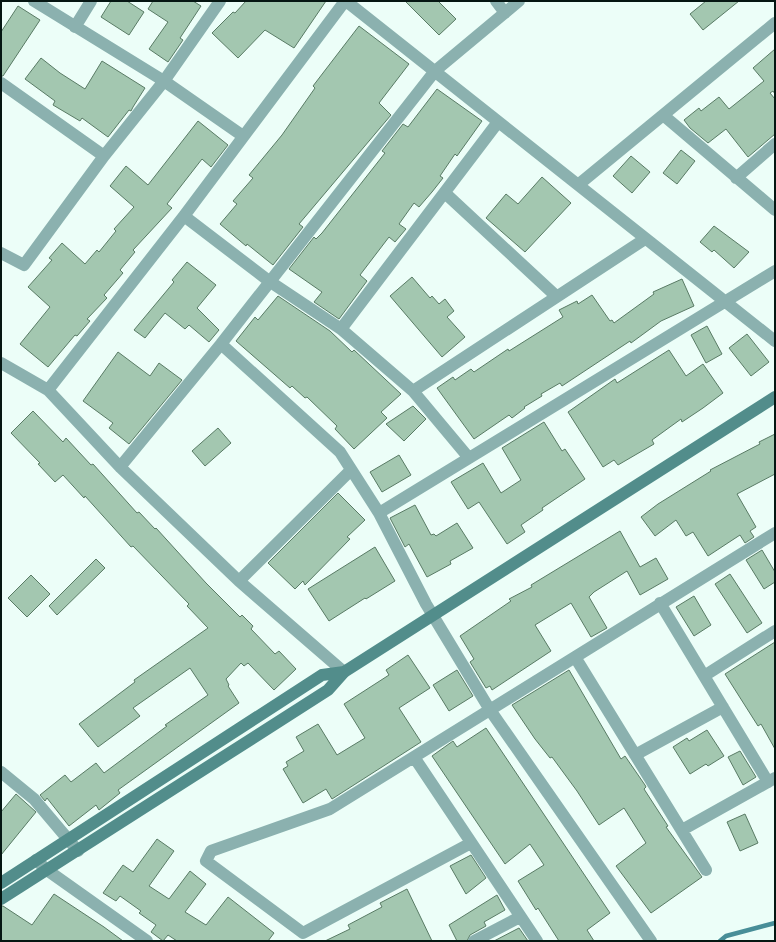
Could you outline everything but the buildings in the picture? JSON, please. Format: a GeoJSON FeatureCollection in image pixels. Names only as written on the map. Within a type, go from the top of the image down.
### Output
{"type":"FeatureCollection","features":[{"type":"Feature","properties":{"kind":"street"},"geometry":{"type":"LineString","coordinates":[[34,1],[75,28],[164,81],[243,136]]}},
{"type":"Feature","properties":{"kind":"street"},"geometry":{"type":"LineString","coordinates":[[75,28],[91,1]]}},
{"type":"Feature","properties":{"kind":"street"},"geometry":{"type":"LineString","coordinates":[[1,253],[24,265],[104,156],[164,81],[218,1]]}},
{"type":"Feature","properties":{"kind":"street"},"geometry":{"type":"LineString","coordinates":[[48,390],[184,216],[345,1],[775,341]]}},
{"type":"Feature","properties":{"kind":"street"},"geometry":{"type":"LineString","coordinates":[[496,1],[505,13]]}},
{"type":"Feature","properties":{"kind":"street"},"geometry":{"type":"LineString","coordinates":[[120,467],[221,344],[435,71],[519,1]]}},
{"type":"Feature","properties":{"kind":"street"},"geometry":{"type":"LineString","coordinates":[[578,185],[775,23]]}},
{"type":"Feature","properties":{"kind":"street"},"geometry":{"type":"LineString","coordinates":[[1,83],[104,156]]}},
{"type":"Feature","properties":{"kind":"street"},"geometry":{"type":"LineString","coordinates":[[663,115],[775,210]]}},
{"type":"Feature","properties":{"kind":"street"},"geometry":{"type":"LineString","coordinates":[[341,330],[498,122]]}},
{"type":"Feature","properties":{"kind":"street"},"geometry":{"type":"LineString","coordinates":[[736,178],[775,144]]}},
{"type":"Feature","properties":{"kind":"street"},"geometry":{"type":"LineString","coordinates":[[445,193],[556,296]]}},
{"type":"Feature","properties":{"kind":"street"},"geometry":{"type":"LineString","coordinates":[[184,216],[269,281],[341,330],[413,392],[469,458]]}},
{"type":"Feature","properties":{"kind":"street"},"geometry":{"type":"LineString","coordinates":[[413,392],[556,296],[645,239]]}},
{"type":"Feature","properties":{"kind":"street"},"geometry":{"type":"LineString","coordinates":[[379,513],[775,271]]}},
{"type":"Feature","properties":{"kind":"street"},"geometry":{"type":"LineString","coordinates":[[221,344],[340,452],[379,513],[433,616],[490,710],[651,941]]}},
{"type":"Feature","properties":{"kind":"street"},"geometry":{"type":"LineString","coordinates":[[1,363],[48,390],[120,467],[240,581],[344,672]]}},
{"type":"Feature","properties":{"kind":"street"},"geometry":{"type":"LineString","coordinates":[[1,899],[328,690],[344,672],[775,398]]}},
{"type":"Feature","properties":{"kind":"street"},"geometry":{"type":"LineString","coordinates":[[240,581],[351,470]]}},
{"type":"Feature","properties":{"kind":"street"},"geometry":{"type":"LineString","coordinates":[[471,843],[303,933],[206,861],[211,851],[330,809],[775,533]]}},
{"type":"Feature","properties":{"kind":"street"},"geometry":{"type":"LineString","coordinates":[[660,603],[723,707],[772,780],[682,830]]}},
{"type":"Feature","properties":{"kind":"street"},"geometry":{"type":"LineString","coordinates":[[704,676],[775,631]]}},
{"type":"Feature","properties":{"kind":"street"},"geometry":{"type":"LineString","coordinates":[[575,657],[706,870]]}},
{"type":"Feature","properties":{"kind":"street"},"geometry":{"type":"LineString","coordinates":[[1,883],[322,676],[344,672]]}},
{"type":"Feature","properties":{"kind":"street"},"geometry":{"type":"LineString","coordinates":[[635,755],[723,707]]}},
{"type":"Feature","properties":{"kind":"street"},"geometry":{"type":"LineString","coordinates":[[414,757],[537,941]]}},
{"type":"Feature","properties":{"kind":"street"},"geometry":{"type":"LineString","coordinates":[[1,772],[34,799],[78,851]]}},
{"type":"Feature","properties":{"kind":"street"},"geometry":{"type":"LineString","coordinates":[[36,860],[47,870],[147,941]]}},
{"type":"Feature","properties":{"kind":"street"},"geometry":{"type":"LineString","coordinates":[[474,941],[520,916]]}},
{"type":"Feature","properties":{"kind":"waterway"},"geometry":{"type":"LineString","coordinates":[[720,941],[726,936],[775,923]]}}]}
